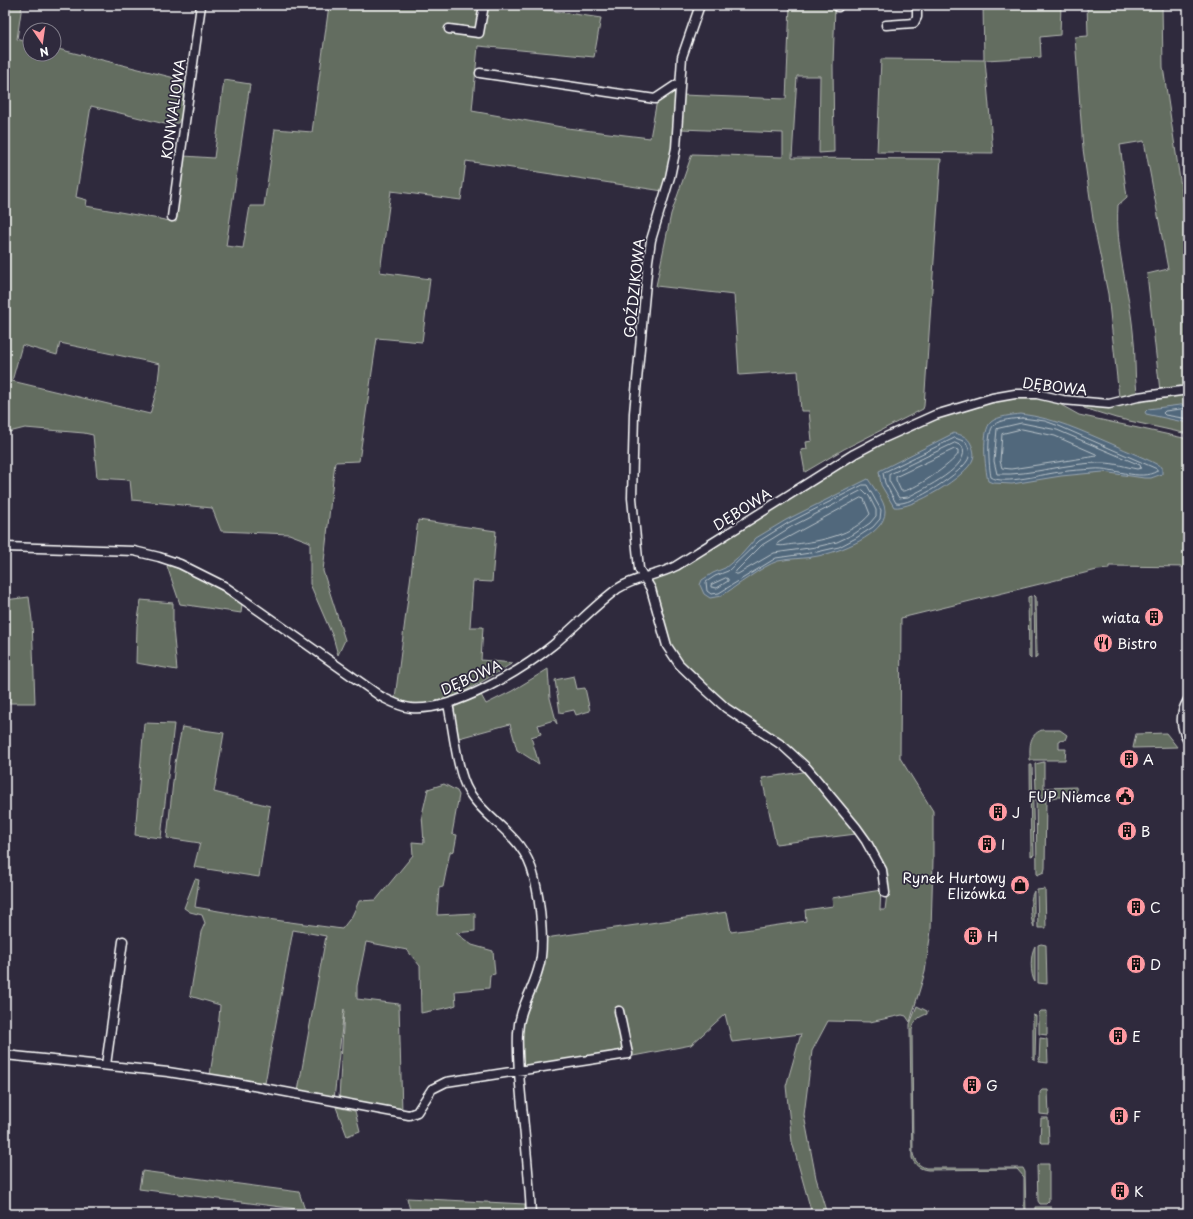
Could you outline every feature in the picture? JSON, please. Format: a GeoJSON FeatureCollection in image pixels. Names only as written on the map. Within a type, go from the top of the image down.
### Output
{"type":"FeatureCollection","features":[{"type":"Feature","properties":{"kind":"street","name":"KONWALIOWA"},"geometry":{"type":"LineString","coordinates":[[172,217],[201,5]]}},
{"type":"Feature","properties":{"kind":"street"},"geometry":{"type":"LineString","coordinates":[[449,29],[479,33],[484,5]]}},
{"type":"Feature","properties":{"kind":"street","name":"GOŹDZIKOWA"},"geometry":{"type":"LineString","coordinates":[[700,5],[683,52],[679,83],[676,148],[649,251],[635,398],[631,458],[632,498],[639,569],[651,589],[667,646],[674,658],[726,708],[783,746],[807,768],[866,841],[882,870],[885,893]]}},
{"type":"Feature","properties":{"kind":"street"},"geometry":{"type":"LineString","coordinates":[[886,25],[914,23],[917,18],[917,5]]}},
{"type":"Feature","properties":{"kind":"street"},"geometry":{"type":"LineString","coordinates":[[480,73],[655,99],[675,84],[679,83]]}},
{"type":"Feature","properties":{"kind":"street","name":"DĘBOWA"},"geometry":{"type":"LineString","coordinates":[[5,547],[124,550],[150,554],[170,560],[196,571],[224,586],[343,669],[373,692],[401,705],[425,708],[448,704],[520,669],[552,647],[618,589],[644,577],[663,573],[859,451],[935,415],[992,398],[1015,394],[1037,394],[1063,400],[1109,404],[1138,397],[1188,390]]}},
{"type":"Feature","properties":{"kind":"street"},"geometry":{"type":"LineString","coordinates":[[1188,700],[1182,717],[1183,728],[1188,740]]}},
{"type":"Feature","properties":{"kind":"street"},"geometry":{"type":"LineString","coordinates":[[448,704],[462,777],[466,788],[475,800],[517,842],[530,865],[535,878],[541,935],[541,956],[537,975],[519,1019],[517,1045],[531,1214]]}},
{"type":"Feature","properties":{"kind":"street"},"geometry":{"type":"LineString","coordinates":[[106,1065],[123,941]]}},
{"type":"Feature","properties":{"kind":"street"},"geometry":{"type":"LineString","coordinates":[[5,1055],[155,1070],[237,1083],[406,1115],[417,1112],[430,1091],[439,1085],[464,1079],[628,1054],[620,1011]]}},
{"type":"Feature","properties":{"kind":"green space"},"geometry":{"type":"Polygon","coordinates":[[[5,5],[22,5],[17,39],[22,41],[22,62],[62,62],[62,50],[187,81],[181,117],[178,123],[165,124],[91,106],[76,197],[87,200],[86,206],[176,222],[184,156],[214,158],[224,80],[250,84],[226,246],[243,248],[250,206],[264,206],[275,129],[312,132],[329,5],[527,5],[527,7],[601,18],[594,57],[478,46],[472,111],[567,128],[650,138],[657,100],[675,88],[674,138],[663,191],[466,161],[461,200],[391,191],[380,272],[430,279],[422,342],[377,338],[359,461],[335,462],[323,571],[345,640],[338,655],[333,637],[310,584],[310,542],[289,534],[221,531],[212,508],[132,500],[130,480],[97,478],[93,435],[25,428],[5,433],[5,5]],[[60,343],[57,355],[22,345],[12,381],[150,414],[157,389],[160,364],[60,343]]]}},
{"type":"Feature","properties":{"kind":"green space"},"geometry":{"type":"Polygon","coordinates":[[[790,5],[835,5],[833,65],[834,152],[819,153],[820,76],[797,76],[792,158],[941,159],[923,409],[844,449],[805,472],[801,450],[807,449],[806,442],[812,441],[809,411],[801,411],[798,371],[739,375],[734,295],[656,286],[671,214],[692,154],[783,157],[783,133],[681,129],[682,95],[786,99],[790,5]]]}},
{"type":"Feature","properties":{"kind":"green space"},"geometry":{"type":"Polygon","coordinates":[[[983,5],[1061,5],[1060,35],[1040,37],[1041,57],[985,60],[993,153],[877,152],[881,59],[984,60],[983,5]]]}},
{"type":"Feature","properties":{"kind":"green space"},"geometry":{"type":"Polygon","coordinates":[[[1087,5],[1162,5],[1163,67],[1188,233],[1188,434],[1116,418],[1084,408],[1083,406],[1109,407],[1119,397],[1108,294],[1094,226],[1083,149],[1075,37],[1088,36],[1087,5]],[[1144,141],[1120,145],[1127,197],[1118,205],[1120,253],[1134,339],[1137,393],[1160,391],[1147,274],[1168,269],[1144,141]]]}},
{"type":"Feature","properties":{"kind":"green space"},"geometry":{"type":"Polygon","coordinates":[[[1188,5],[1188,71],[1185,29],[1188,5]]]}},
{"type":"Feature","properties":{"kind":"green space"},"geometry":{"type":"Polygon","coordinates":[[[1017,396],[1037,396],[1054,401],[1079,415],[1188,439],[1188,567],[1109,566],[1109,569],[1097,570],[901,618],[900,758],[933,811],[931,931],[925,972],[910,1022],[906,1016],[902,1015],[870,1022],[828,1021],[812,1051],[804,1115],[816,1178],[827,1214],[812,1214],[792,1142],[786,1086],[801,1034],[732,1042],[725,1014],[691,1045],[628,1057],[522,1073],[520,1031],[545,938],[727,912],[731,932],[806,921],[805,910],[833,906],[832,898],[881,890],[880,910],[885,910],[888,885],[882,864],[807,768],[689,674],[663,636],[650,578],[848,459],[949,408],[1017,396]]]}},
{"type":"Feature","properties":{"kind":"green space"},"geometry":{"type":"Polygon","coordinates":[[[418,520],[496,531],[492,582],[473,581],[470,627],[483,627],[481,660],[513,663],[463,692],[435,703],[422,705],[409,704],[395,698],[418,520]]]}},
{"type":"Feature","properties":{"kind":"green space"},"geometry":{"type":"Polygon","coordinates":[[[169,565],[198,577],[242,604],[241,613],[180,604],[167,566],[169,565]]]}},
{"type":"Feature","properties":{"kind":"green space"},"geometry":{"type":"Polygon","coordinates":[[[1034,595],[1036,597],[1037,656],[1035,659],[1034,595]]]}},
{"type":"Feature","properties":{"kind":"green space"},"geometry":{"type":"Polygon","coordinates":[[[1031,596],[1031,659],[1029,657],[1028,597],[1031,596]]]}},
{"type":"Feature","properties":{"kind":"green space"},"geometry":{"type":"Polygon","coordinates":[[[29,597],[32,620],[35,703],[5,703],[5,600],[29,597]]]}},
{"type":"Feature","properties":{"kind":"green space"},"geometry":{"type":"Polygon","coordinates":[[[141,600],[173,603],[173,628],[177,670],[136,663],[137,626],[141,600]]]}},
{"type":"Feature","properties":{"kind":"green space"},"geometry":{"type":"Polygon","coordinates":[[[548,669],[550,698],[557,724],[554,720],[538,725],[541,734],[531,737],[539,764],[517,750],[510,724],[459,738],[454,707],[481,695],[486,704],[512,691],[548,669]]]}},
{"type":"Feature","properties":{"kind":"green space"},"geometry":{"type":"Polygon","coordinates":[[[574,676],[577,689],[585,688],[590,711],[576,715],[574,710],[560,713],[555,680],[574,676]]]}},
{"type":"Feature","properties":{"kind":"green space"},"geometry":{"type":"Polygon","coordinates":[[[144,723],[174,724],[161,838],[135,835],[144,723]]]}},
{"type":"Feature","properties":{"kind":"green space"},"geometry":{"type":"Polygon","coordinates":[[[182,727],[224,733],[214,792],[270,806],[259,877],[194,867],[200,843],[167,838],[175,763],[182,727]]]}},
{"type":"Feature","properties":{"kind":"green space"},"geometry":{"type":"Polygon","coordinates":[[[1042,730],[1060,730],[1067,735],[1065,740],[1059,741],[1059,749],[1066,749],[1065,760],[1030,760],[1030,747],[1032,739],[1037,732],[1042,730]]]}},
{"type":"Feature","properties":{"kind":"green space"},"geometry":{"type":"Polygon","coordinates":[[[1166,733],[1177,747],[1133,748],[1136,734],[1166,733]]]}},
{"type":"Feature","properties":{"kind":"green space"},"geometry":{"type":"Polygon","coordinates":[[[1044,762],[1044,788],[1076,787],[1077,797],[1056,797],[1047,799],[1036,790],[1035,764],[1044,762]]]}},
{"type":"Feature","properties":{"kind":"green space"},"geometry":{"type":"Polygon","coordinates":[[[1030,765],[1032,765],[1034,855],[1031,856],[1030,765]]]}},
{"type":"Feature","properties":{"kind":"green space"},"geometry":{"type":"Polygon","coordinates":[[[803,772],[820,788],[856,834],[776,844],[762,778],[803,772]]]}},
{"type":"Feature","properties":{"kind":"green space"},"geometry":{"type":"Polygon","coordinates":[[[444,784],[457,791],[459,795],[452,834],[457,835],[454,851],[450,852],[443,887],[439,888],[437,915],[475,913],[475,931],[456,933],[472,945],[493,951],[495,974],[490,975],[489,988],[455,991],[456,1005],[421,1013],[420,966],[407,950],[366,942],[357,986],[357,999],[399,1004],[402,1112],[339,1099],[344,1009],[334,1099],[298,1091],[326,936],[293,930],[265,1083],[210,1075],[220,1005],[190,996],[201,932],[205,923],[202,915],[190,912],[184,908],[195,879],[199,880],[195,907],[260,918],[342,929],[352,916],[359,901],[376,900],[413,855],[412,842],[424,843],[422,815],[428,789],[444,784]]]}},
{"type":"Feature","properties":{"kind":"green space"},"geometry":{"type":"Polygon","coordinates":[[[1036,792],[1046,800],[1045,868],[1044,872],[1037,875],[1036,792]]]}},
{"type":"Feature","properties":{"kind":"green space"},"geometry":{"type":"Polygon","coordinates":[[[1045,889],[1046,928],[1038,928],[1037,890],[1045,889]]]}},
{"type":"Feature","properties":{"kind":"green space"},"geometry":{"type":"Polygon","coordinates":[[[1034,891],[1034,927],[1031,899],[1034,891]]]}},
{"type":"Feature","properties":{"kind":"green space"},"geometry":{"type":"Polygon","coordinates":[[[1038,945],[1046,945],[1047,984],[1038,983],[1038,945]]]}},
{"type":"Feature","properties":{"kind":"green space"},"geometry":{"type":"Polygon","coordinates":[[[1035,946],[1035,982],[1032,975],[1031,964],[1035,946]]]}},
{"type":"Feature","properties":{"kind":"green space"},"geometry":{"type":"Polygon","coordinates":[[[917,1006],[927,1011],[927,1014],[921,1016],[917,1020],[912,1030],[913,1154],[915,1159],[919,1165],[926,1168],[1023,1168],[1025,1172],[1026,1214],[1024,1214],[1024,1177],[1017,1169],[928,1170],[920,1168],[913,1160],[910,1024],[917,1006]]]}},
{"type":"Feature","properties":{"kind":"green space"},"geometry":{"type":"Polygon","coordinates":[[[1041,1011],[1047,1011],[1047,1035],[1039,1034],[1039,1013],[1041,1011]]]}},
{"type":"Feature","properties":{"kind":"green space"},"geometry":{"type":"Polygon","coordinates":[[[1033,1015],[1036,1016],[1035,1059],[1033,1059],[1033,1015]]]}},
{"type":"Feature","properties":{"kind":"green space"},"geometry":{"type":"Polygon","coordinates":[[[1040,1038],[1047,1039],[1048,1063],[1039,1062],[1040,1038]]]}},
{"type":"Feature","properties":{"kind":"green space"},"geometry":{"type":"Polygon","coordinates":[[[1042,1090],[1048,1090],[1049,1115],[1040,1114],[1040,1092],[1042,1090]]]}},
{"type":"Feature","properties":{"kind":"green space"},"geometry":{"type":"Polygon","coordinates":[[[336,1107],[355,1111],[360,1131],[347,1136],[336,1107]]]}},
{"type":"Feature","properties":{"kind":"green space"},"geometry":{"type":"Polygon","coordinates":[[[1041,1118],[1048,1118],[1049,1143],[1042,1143],[1040,1141],[1041,1118]]]}},
{"type":"Feature","properties":{"kind":"green space"},"geometry":{"type":"Polygon","coordinates":[[[1039,1164],[1049,1164],[1049,1201],[1046,1204],[1040,1204],[1038,1201],[1037,1166],[1039,1164]]]}},
{"type":"Feature","properties":{"kind":"green space"},"geometry":{"type":"Polygon","coordinates":[[[142,1171],[299,1192],[305,1210],[139,1189],[142,1171]]]}},
{"type":"Feature","properties":{"kind":"green space"},"geometry":{"type":"Polygon","coordinates":[[[407,1198],[525,1204],[525,1214],[411,1214],[407,1198]]]}},
{"type":"Feature","properties":{"kind":"green space"},"geometry":{"type":"Polygon","coordinates":[[[1035,1207],[1051,1207],[1052,1214],[1035,1214],[1035,1207]]]}},
{"type":"Feature","properties":{"kind":"water"},"geometry":{"type":"Polygon","coordinates":[[[1188,404],[1188,423],[1146,414],[1145,412],[1148,409],[1188,404]]]}},
{"type":"Feature","properties":{"kind":"water"},"geometry":{"type":"Polygon","coordinates":[[[1021,414],[1057,422],[1089,434],[1162,467],[1162,474],[1151,478],[1144,478],[1103,472],[1061,476],[1012,484],[993,483],[988,481],[985,441],[988,427],[991,422],[998,418],[1021,414]]]}},
{"type":"Feature","properties":{"kind":"water"},"geometry":{"type":"Polygon","coordinates":[[[954,433],[966,438],[972,446],[974,457],[969,466],[950,482],[925,498],[913,503],[894,507],[881,485],[879,471],[954,433]]]}},
{"type":"Feature","properties":{"kind":"water"},"geometry":{"type":"Polygon","coordinates":[[[868,479],[881,499],[885,511],[883,520],[878,528],[870,535],[837,551],[827,554],[778,561],[757,572],[721,596],[710,598],[704,594],[700,585],[702,580],[725,568],[742,554],[756,538],[786,520],[868,479]]]}},
{"type":"Feature","properties":{"kind":"waterway"},"geometry":{"type":"LineString","coordinates":[[697,547],[743,519]]}},
{"type":"Feature","properties":{"kind":"place","name":"wiata"},"geometry":{"type":"Point","coordinates":[1154,617]}},
{"type":"Feature","properties":{"kind":"place","name":"Bistro"},"geometry":{"type":"Point","coordinates":[1103,643]}},
{"type":"Feature","properties":{"kind":"place","name":"A"},"geometry":{"type":"Point","coordinates":[1129,759]}},
{"type":"Feature","properties":{"kind":"place","name":"FUP Niemce"},"geometry":{"type":"Point","coordinates":[1125,796]}},
{"type":"Feature","properties":{"kind":"place","name":"J"},"geometry":{"type":"Point","coordinates":[998,812]}},
{"type":"Feature","properties":{"kind":"place","name":"B"},"geometry":{"type":"Point","coordinates":[1127,831]}},
{"type":"Feature","properties":{"kind":"place","name":"I"},"geometry":{"type":"Point","coordinates":[987,844]}},
{"type":"Feature","properties":{"kind":"place","name":"Rynek Hurtowy Elizówka"},"geometry":{"type":"Point","coordinates":[1020,885]}},
{"type":"Feature","properties":{"kind":"place","name":"C"},"geometry":{"type":"Point","coordinates":[1136,907]}},
{"type":"Feature","properties":{"kind":"place","name":"H"},"geometry":{"type":"Point","coordinates":[973,936]}},
{"type":"Feature","properties":{"kind":"place","name":"D"},"geometry":{"type":"Point","coordinates":[1136,964]}},
{"type":"Feature","properties":{"kind":"place","name":"E"},"geometry":{"type":"Point","coordinates":[1118,1036]}},
{"type":"Feature","properties":{"kind":"place","name":"G"},"geometry":{"type":"Point","coordinates":[972,1085]}},
{"type":"Feature","properties":{"kind":"place","name":"F"},"geometry":{"type":"Point","coordinates":[1119,1116]}},
{"type":"Feature","properties":{"kind":"place","name":"K"},"geometry":{"type":"Point","coordinates":[1120,1191]}}]}
